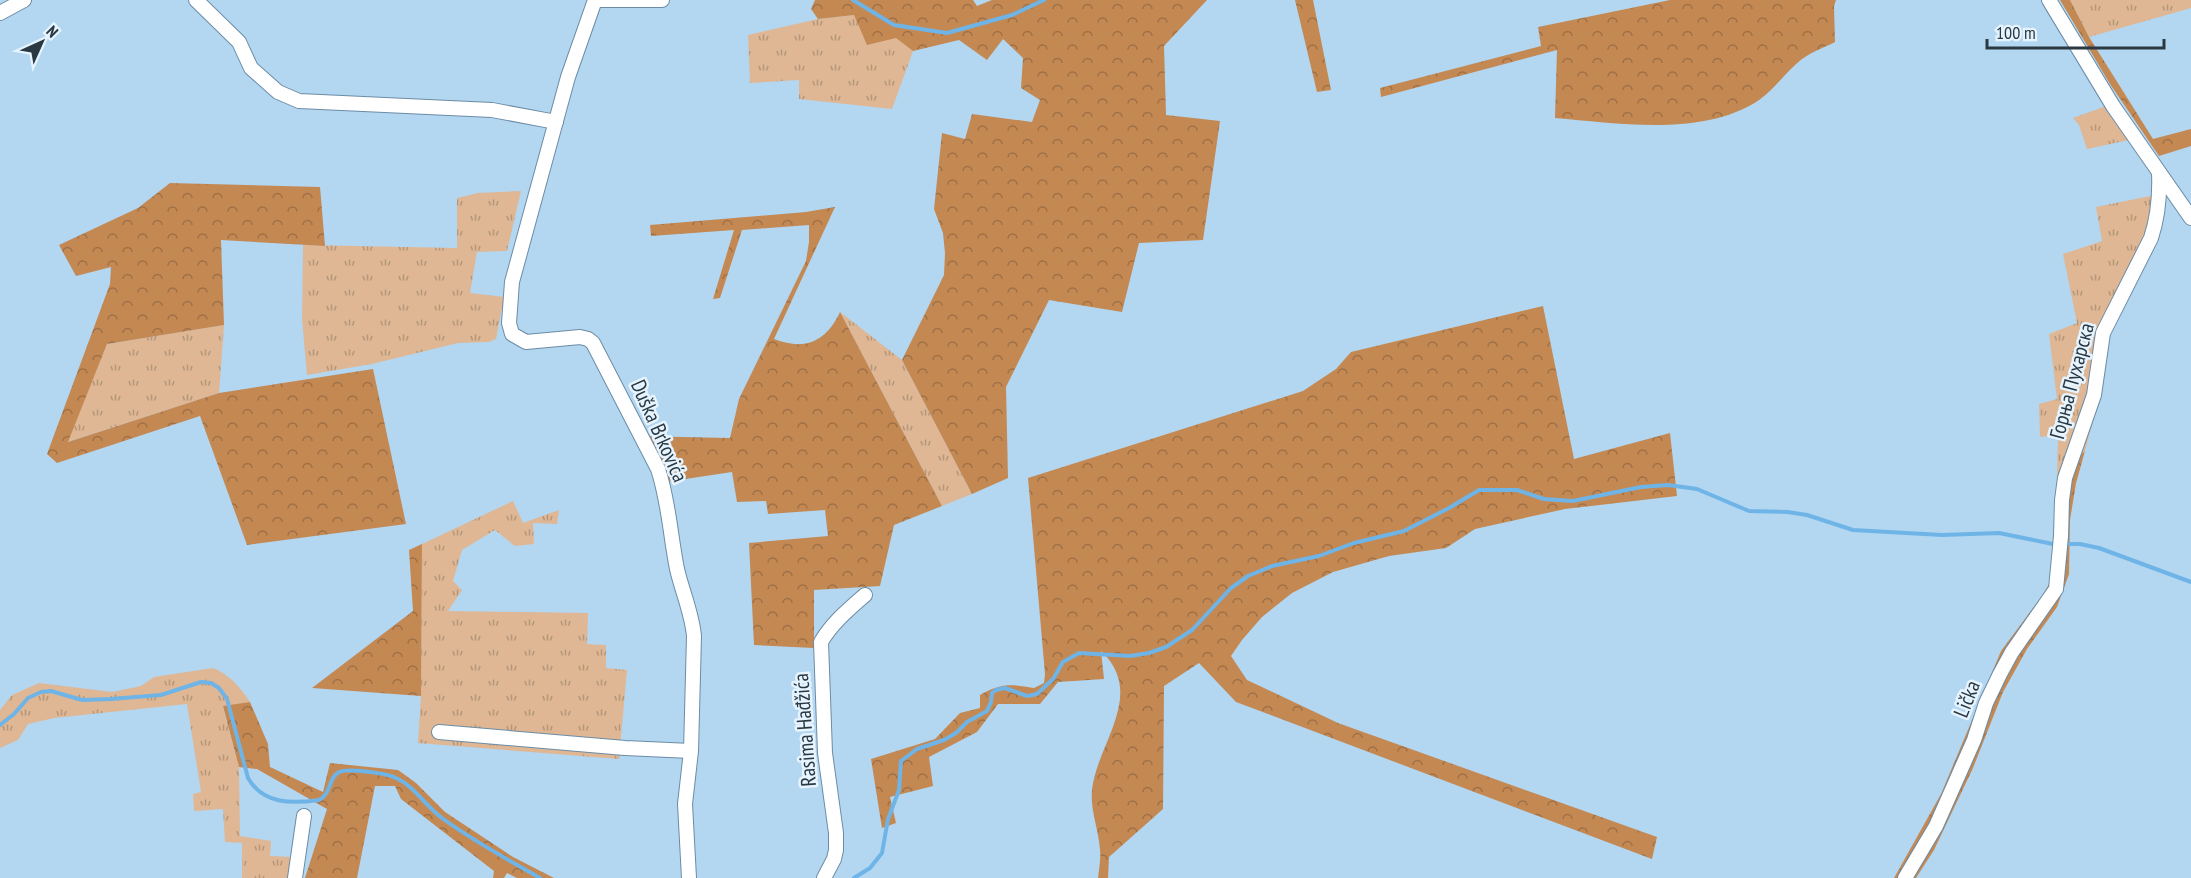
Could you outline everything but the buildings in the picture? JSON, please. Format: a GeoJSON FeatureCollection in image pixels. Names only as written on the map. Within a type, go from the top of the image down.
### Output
{"type":"FeatureCollection","features":[{"type":"Feature","properties":{"kind":"street"},"geometry":{"type":"LineString","coordinates":[[0,13],[24,0]]}},
{"type":"Feature","properties":{"kind":"street"},"geometry":{"type":"LineString","coordinates":[[196,0],[239,42],[251,68],[278,92],[299,100],[492,110],[556,122]]}},
{"type":"Feature","properties":{"kind":"street"},"geometry":{"type":"LineString","coordinates":[[595,0],[662,0]]}},
{"type":"Feature","properties":{"kind":"street","name":"Duška Brkovića"},"geometry":{"type":"LineString","coordinates":[[595,0],[568,77],[512,282],[510,329],[516,337],[526,342],[580,337],[588,339],[599,353],[658,469],[669,509],[677,568],[693,625],[691,751],[685,804],[689,878]]}},
{"type":"Feature","properties":{"kind":"street"},"geometry":{"type":"LineString","coordinates":[[2049,0],[2113,106],[2191,218]]}},
{"type":"Feature","properties":{"kind":"street","name":"Горња Пухарска"},"geometry":{"type":"LineString","coordinates":[[2061,536],[2065,478],[2094,396],[2103,333],[2151,238],[2158,209],[2159,173]]}},
{"type":"Feature","properties":{"kind":"street","name":"Lička"},"geometry":{"type":"LineString","coordinates":[[1905,878],[1936,826],[1974,740],[1986,703],[2008,659],[2056,589],[2061,536]]}},
{"type":"Feature","properties":{"kind":"street","name":"Rasima Hađžića"},"geometry":{"type":"LineString","coordinates":[[824,878],[832,866],[836,850],[836,833],[825,753],[821,642],[843,614],[865,594]]}},
{"type":"Feature","properties":{"kind":"street"},"geometry":{"type":"LineString","coordinates":[[439,732],[625,748],[691,751]]}},
{"type":"Feature","properties":{"kind":"street"},"geometry":{"type":"LineString","coordinates":[[295,878],[304,816]]}},
{"type":"Feature","properties":{"kind":"green space"},"geometry":{"type":"Polygon","coordinates":[[[815,0],[973,0],[977,6],[992,0],[1207,0],[1164,46],[1166,115],[1220,121],[1203,240],[1139,243],[1122,312],[1049,300],[1006,387],[1008,478],[972,494],[902,360],[944,275],[943,233],[934,209],[942,133],[965,139],[972,114],[1032,122],[1040,100],[1021,88],[1023,58],[1003,39],[987,60],[959,40],[913,51],[896,38],[867,45],[854,15],[818,19],[811,9],[815,0]]]}},
{"type":"Feature","properties":{"kind":"green space"},"geometry":{"type":"Polygon","coordinates":[[[1295,0],[1313,0],[1331,90],[1317,92],[1295,0]]]}},
{"type":"Feature","properties":{"kind":"green space"},"geometry":{"type":"Polygon","coordinates":[[[1670,0],[1836,0],[1834,6],[1835,42],[1802,59],[1758,101],[1729,115],[1705,121],[1655,125],[1555,118],[1557,50],[1381,97],[1380,88],[1541,46],[1538,27],[1670,0]]]}},
{"type":"Feature","properties":{"kind":"green space"},"geometry":{"type":"Polygon","coordinates":[[[2060,0],[2070,0],[2089,37],[2153,139],[2191,129],[2191,146],[2159,156],[2110,84],[2060,0]]]}},
{"type":"Feature","properties":{"kind":"green space"},"geometry":{"type":"Polygon","coordinates":[[[2070,0],[2191,0],[2191,8],[2089,37],[2070,0]]]}},
{"type":"Feature","properties":{"kind":"green space"},"geometry":{"type":"Polygon","coordinates":[[[854,15],[897,38],[913,51],[892,109],[799,99],[799,80],[750,83],[748,35],[818,19],[854,15]]]}},
{"type":"Feature","properties":{"kind":"green space"},"geometry":{"type":"Polygon","coordinates":[[[2106,106],[2129,140],[2087,149],[2079,125],[2073,118],[2106,106]]]}},
{"type":"Feature","properties":{"kind":"green space"},"geometry":{"type":"Polygon","coordinates":[[[170,183],[320,187],[325,246],[221,240],[224,325],[107,344],[68,442],[219,393],[373,369],[406,524],[247,545],[200,416],[57,463],[47,454],[110,284],[111,267],[76,276],[59,245],[138,208],[170,183]]]}},
{"type":"Feature","properties":{"kind":"green space"},"geometry":{"type":"Polygon","coordinates":[[[521,191],[507,251],[477,252],[470,293],[504,297],[496,339],[489,342],[458,343],[372,364],[307,375],[302,319],[303,245],[457,248],[457,198],[478,193],[521,191]]]}},
{"type":"Feature","properties":{"kind":"green space"},"geometry":{"type":"Polygon","coordinates":[[[2165,193],[2106,339],[2101,391],[2085,451],[2057,478],[2058,435],[2040,437],[2039,404],[2057,399],[2049,334],[2077,323],[2063,254],[2102,241],[2096,207],[2165,193]]]}},
{"type":"Feature","properties":{"kind":"green space"},"geometry":{"type":"Polygon","coordinates":[[[835,207],[774,339],[795,344],[813,341],[828,331],[840,312],[942,506],[894,525],[880,586],[814,590],[814,648],[754,645],[749,543],[828,536],[825,510],[768,514],[766,501],[737,502],[732,472],[659,483],[634,436],[730,438],[739,399],[806,261],[809,225],[742,230],[720,298],[713,299],[734,230],[651,236],[650,225],[806,212],[835,207]]]}},
{"type":"Feature","properties":{"kind":"green space"},"geometry":{"type":"Polygon","coordinates":[[[1543,306],[1574,459],[1670,433],[1677,496],[1565,509],[1475,529],[1446,548],[1389,556],[1333,572],[1292,593],[1262,617],[1231,656],[1247,680],[1338,723],[1657,837],[1652,859],[1236,702],[1199,663],[1164,686],[1163,809],[1109,857],[1108,878],[1098,878],[1100,853],[1092,805],[1092,790],[1120,701],[1120,684],[1114,667],[1101,651],[1104,679],[1058,682],[1040,704],[998,704],[977,732],[929,757],[933,786],[890,797],[896,823],[882,828],[871,759],[935,739],[960,713],[980,708],[980,695],[987,691],[1006,685],[1034,688],[1044,683],[1028,478],[1303,391],[1336,369],[1351,352],[1543,306]]]}},
{"type":"Feature","properties":{"kind":"green space"},"geometry":{"type":"Polygon","coordinates":[[[840,312],[902,360],[972,494],[942,506],[840,312]]]}},
{"type":"Feature","properties":{"kind":"green space"},"geometry":{"type":"Polygon","coordinates":[[[224,325],[219,393],[67,442],[107,344],[224,325]]]}},
{"type":"Feature","properties":{"kind":"green space"},"geometry":{"type":"Polygon","coordinates":[[[2085,451],[2076,483],[2070,520],[2069,574],[2057,607],[2027,649],[2003,692],[1973,768],[1934,850],[1916,878],[1894,878],[1941,794],[2001,651],[2052,579],[2056,542],[2057,478],[2085,451]]]}},
{"type":"Feature","properties":{"kind":"green space"},"geometry":{"type":"Polygon","coordinates":[[[513,501],[523,523],[559,510],[557,524],[533,523],[534,544],[515,546],[495,530],[462,550],[453,581],[462,590],[448,611],[588,613],[587,644],[606,645],[606,668],[627,670],[619,759],[418,743],[421,696],[422,544],[513,501]]]}},
{"type":"Feature","properties":{"kind":"green space"},"geometry":{"type":"Polygon","coordinates":[[[422,544],[421,696],[312,688],[413,611],[409,550],[422,544]]]}},
{"type":"Feature","properties":{"kind":"green space"},"geometry":{"type":"Polygon","coordinates":[[[213,668],[234,682],[250,702],[223,707],[239,767],[240,836],[271,841],[270,856],[292,857],[290,878],[242,878],[242,843],[225,842],[223,809],[194,811],[193,794],[201,792],[187,704],[54,718],[28,724],[18,740],[0,748],[0,710],[12,695],[39,683],[112,692],[141,686],[154,677],[213,668]]]}},
{"type":"Feature","properties":{"kind":"green space"},"geometry":{"type":"Polygon","coordinates":[[[250,702],[268,744],[270,767],[323,792],[330,763],[398,770],[416,783],[445,812],[513,857],[554,878],[517,878],[507,873],[504,878],[493,878],[494,871],[401,799],[395,786],[375,786],[357,878],[305,878],[327,809],[257,769],[239,767],[223,706],[250,702]]]}},
{"type":"Feature","properties":{"kind":"waterway"},"geometry":{"type":"LineString","coordinates":[[853,0],[894,25],[947,33],[1012,15],[1044,0]]}},
{"type":"Feature","properties":{"kind":"waterway"},"geometry":{"type":"LineString","coordinates":[[854,878],[870,868],[882,853],[888,819],[899,790],[901,761],[917,749],[944,740],[956,733],[967,722],[987,711],[992,693],[996,690],[1005,688],[1027,696],[1037,694],[1053,679],[1063,662],[1079,653],[1130,656],[1166,647],[1192,630],[1231,588],[1248,576],[1272,566],[1319,556],[1354,543],[1404,531],[1479,490],[1517,490],[1544,499],[1573,501],[1641,487],[1668,485],[1697,489],[1749,511],[1807,515],[1853,530],[1942,535],[1999,533],[2053,544],[2080,544],[2099,548],[2191,582]]}},
{"type":"Feature","properties":{"kind":"waterway"},"geometry":{"type":"LineString","coordinates":[[0,725],[28,698],[41,692],[51,691],[82,700],[111,699],[161,695],[201,682],[211,683],[219,688],[227,699],[248,778],[261,793],[288,802],[319,800],[339,772],[366,771],[394,777],[408,785],[436,813],[454,826],[490,850],[540,878]]}}]}
